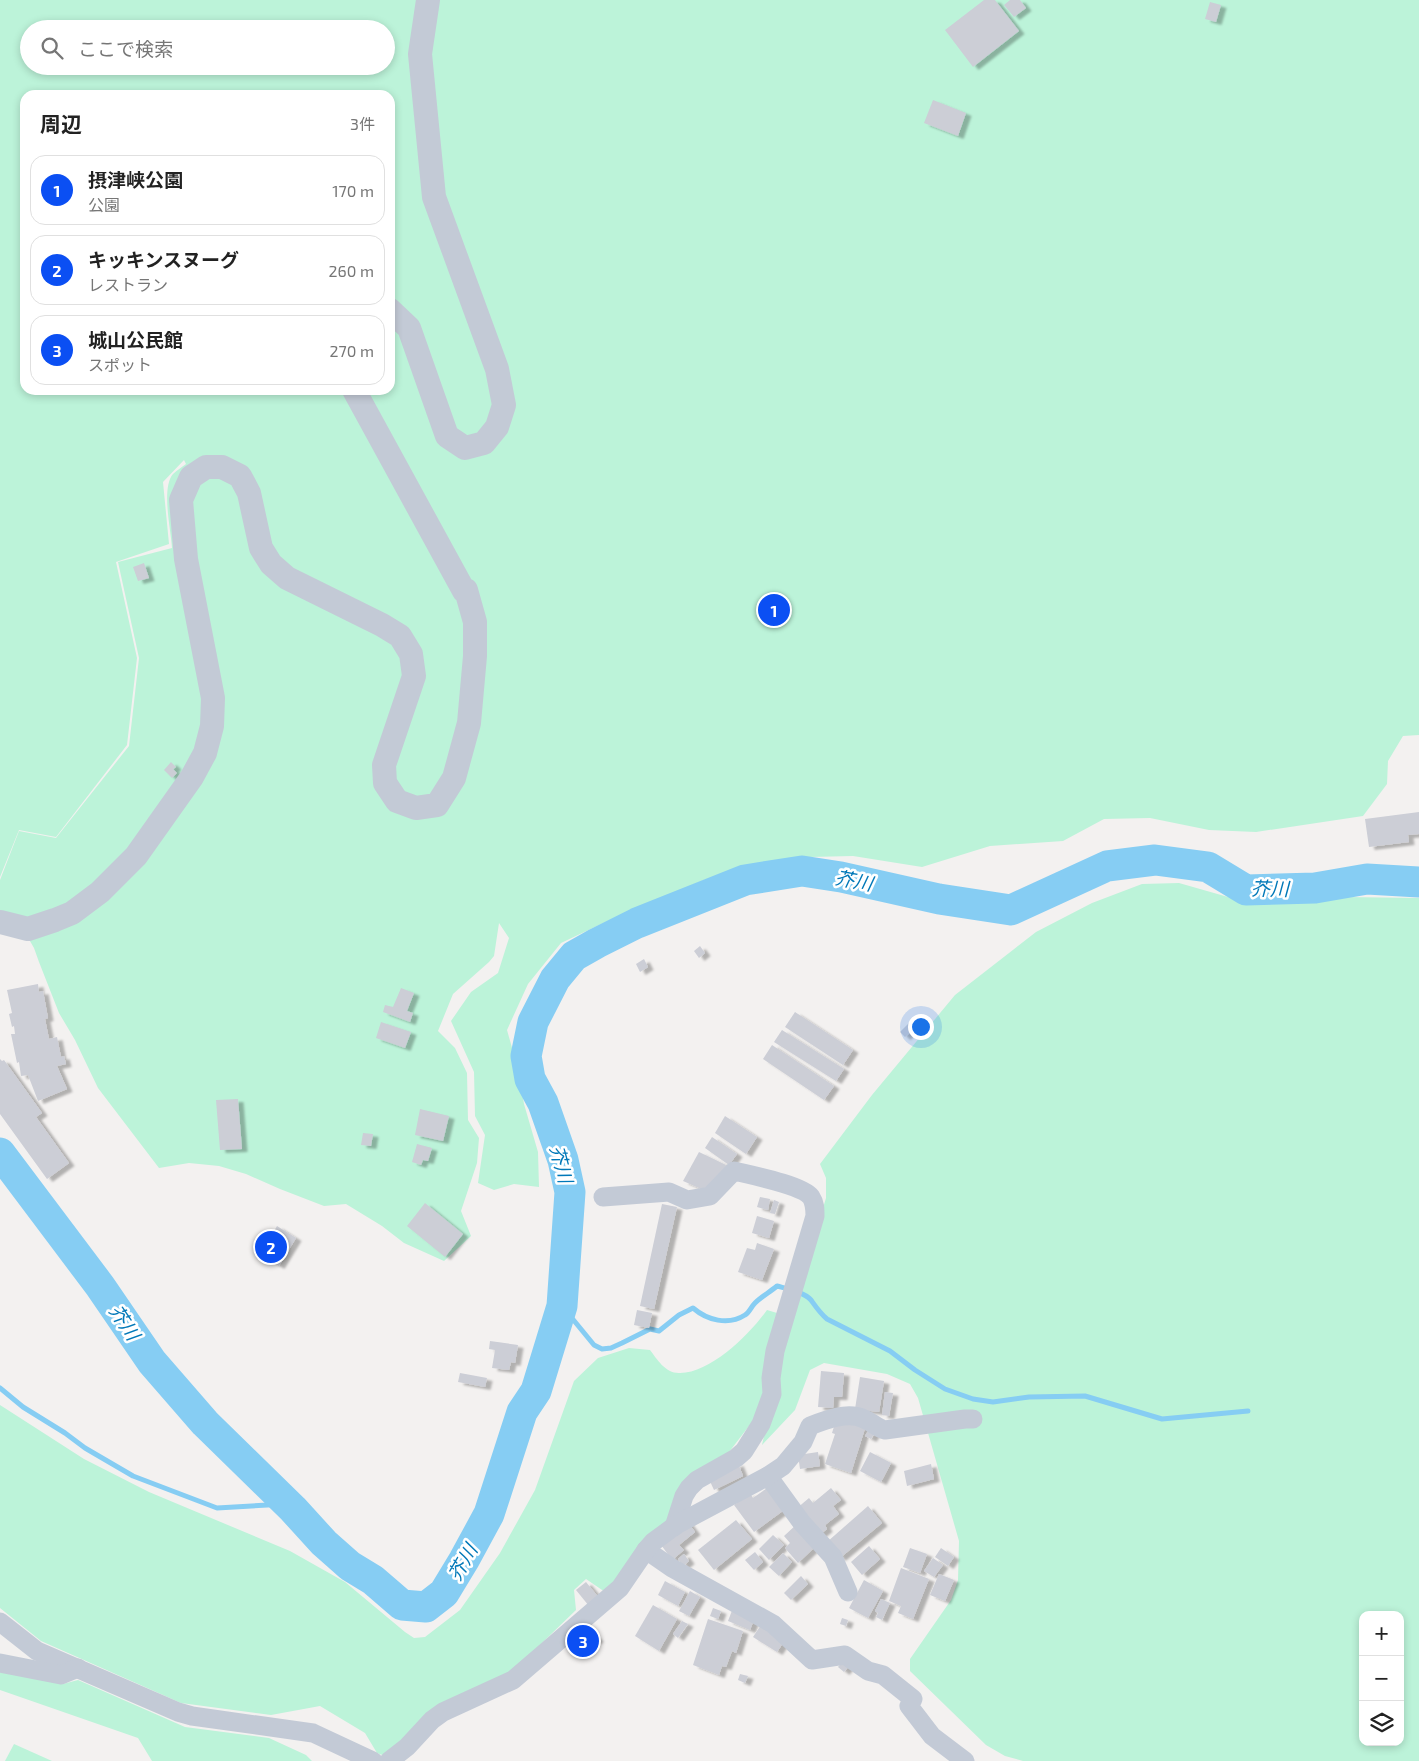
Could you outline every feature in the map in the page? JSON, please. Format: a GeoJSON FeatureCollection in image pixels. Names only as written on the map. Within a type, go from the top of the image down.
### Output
{"type":"FeatureCollection","features":[{"type":"Feature","properties":{"kind":"street"},"geometry":{"type":"LineString","coordinates":[[395,315],[409,328],[447,436],[465,448],[484,443],[497,427],[504,405],[497,369],[434,197],[420,54],[428,0]]}},
{"type":"Feature","properties":{"kind":"street"},"geometry":{"type":"LineString","coordinates":[[0,922],[28,929],[72,913],[100,892],[136,856],[187,783],[205,753],[212,726],[213,698],[186,559],[181,500],[190,477],[206,467],[222,467],[240,476],[249,493],[261,548],[270,564],[287,578],[382,625],[400,636],[411,654],[414,676],[384,765],[385,783],[397,801],[416,808],[437,805],[454,778],[469,723],[475,656],[475,622],[466,590],[464,591],[357,395]]}},
{"type":"Feature","properties":{"kind":"street"},"geometry":{"type":"LineString","coordinates":[[603,1198],[669,1192],[688,1200],[710,1196],[734,1171],[796,1188],[810,1195],[814,1204],[815,1216],[775,1351],[771,1378],[772,1394],[761,1424],[744,1450],[736,1458],[697,1480],[689,1488],[684,1496],[674,1527]]}},
{"type":"Feature","properties":{"kind":"street"},"geometry":{"type":"LineString","coordinates":[[389,1761],[408,1747],[432,1720],[443,1712],[513,1680],[620,1588],[646,1550],[674,1527],[784,1466],[803,1442],[810,1426],[840,1417],[862,1417],[879,1429],[885,1430],[973,1419]]}},
{"type":"Feature","properties":{"kind":"street"},"geometry":{"type":"LineString","coordinates":[[768,1476],[802,1523],[833,1557],[848,1592]]}},
{"type":"Feature","properties":{"kind":"street"},"geometry":{"type":"LineString","coordinates":[[646,1550],[680,1573],[773,1624],[812,1660],[845,1655],[868,1671],[883,1675],[913,1699],[909,1706],[932,1736],[965,1761]]}},
{"type":"Feature","properties":{"kind":"street"},"geometry":{"type":"LineString","coordinates":[[0,1622],[37,1651],[178,1712],[192,1716],[313,1733],[374,1761]]}},
{"type":"Feature","properties":{"kind":"street"},"geometry":{"type":"LineString","coordinates":[[0,1662],[61,1675],[78,1668]]}},
{"type":"Feature","properties":{"kind":"green space"},"geometry":{"type":"Polygon","coordinates":[[[0,0],[1419,0],[1419,735],[1403,736],[1388,761],[1387,784],[1363,816],[1256,832],[1209,830],[1150,818],[1104,819],[1063,841],[990,846],[922,867],[853,856],[810,857],[747,865],[704,880],[614,918],[561,943],[528,984],[507,1030],[518,1069],[524,1104],[538,1152],[539,1187],[514,1184],[494,1190],[478,1183],[485,1135],[475,1116],[474,1072],[451,1021],[471,992],[498,973],[509,938],[499,923],[494,956],[453,994],[438,1031],[455,1048],[467,1073],[468,1120],[479,1138],[477,1163],[461,1211],[471,1236],[444,1261],[404,1243],[382,1226],[346,1204],[324,1206],[246,1174],[219,1166],[189,1163],[159,1168],[98,1088],[75,1040],[59,1013],[34,948],[19,922],[0,914],[0,880],[19,831],[56,838],[129,746],[139,658],[118,562],[172,548],[167,499],[169,480],[173,474],[186,464],[184,460],[163,482],[169,544],[116,562],[137,658],[127,745],[56,837],[19,830],[0,877],[0,0]]]}},
{"type":"Feature","properties":{"kind":"green space"},"geometry":{"type":"Polygon","coordinates":[[[1179,883],[1249,903],[1345,897],[1419,898],[1419,1761],[1023,1761],[1005,1756],[986,1745],[910,1671],[910,1659],[951,1600],[958,1580],[959,1541],[918,1398],[910,1384],[887,1374],[824,1363],[810,1370],[795,1410],[762,1445],[791,1315],[826,1198],[826,1178],[820,1164],[872,1095],[955,995],[1036,932],[1092,903],[1142,884],[1179,883]]]}},
{"type":"Feature","properties":{"kind":"green space"},"geometry":{"type":"Polygon","coordinates":[[[767,1310],[777,1313],[763,1400],[752,1422],[726,1456],[670,1516],[660,1532],[605,1592],[586,1579],[574,1590],[576,1610],[511,1673],[385,1756],[377,1753],[365,1733],[320,1706],[271,1715],[181,1703],[41,1641],[0,1608],[0,1405],[84,1459],[149,1492],[290,1551],[345,1582],[414,1638],[425,1637],[460,1610],[500,1553],[535,1490],[574,1381],[598,1358],[629,1348],[650,1350],[662,1365],[670,1371],[679,1373],[691,1372],[716,1360],[728,1351],[760,1320],[767,1310]]]}},
{"type":"Feature","properties":{"kind":"green space"},"geometry":{"type":"Polygon","coordinates":[[[0,1672],[63,1684],[78,1680],[185,1727],[269,1738],[306,1755],[312,1761],[152,1761],[138,1738],[0,1690],[0,1672]]]}},
{"type":"Feature","properties":{"kind":"green space"},"geometry":{"type":"Polygon","coordinates":[[[14,1744],[52,1761],[5,1761],[14,1744]]]}},
{"type":"Feature","properties":{"kind":"building"},"geometry":{"type":"Polygon","coordinates":[[[984,0],[995,0],[1019,31],[973,67],[945,30],[984,0]]]}},
{"type":"Feature","properties":{"kind":"building"},"geometry":{"type":"Polygon","coordinates":[[[1010,0],[1020,0],[1026,8],[1014,17],[1004,5],[1010,0]]]}},
{"type":"Feature","properties":{"kind":"building"},"geometry":{"type":"Polygon","coordinates":[[[1210,2],[1221,5],[1216,22],[1205,19],[1210,2]]]}},
{"type":"Feature","properties":{"kind":"building"},"geometry":{"type":"Polygon","coordinates":[[[933,100],[966,113],[958,136],[924,123],[933,100]]]}},
{"type":"Feature","properties":{"kind":"building"},"geometry":{"type":"Polygon","coordinates":[[[144,563],[149,578],[138,581],[133,567],[144,563]]]}},
{"type":"Feature","properties":{"kind":"building"},"geometry":{"type":"Polygon","coordinates":[[[171,762],[176,767],[173,769],[177,773],[172,778],[164,770],[171,762]]]}},
{"type":"Feature","properties":{"kind":"building"},"geometry":{"type":"Polygon","coordinates":[[[1419,812],[1419,834],[1408,835],[1409,842],[1369,847],[1365,819],[1419,812]]]}},
{"type":"Feature","properties":{"kind":"building"},"geometry":{"type":"Polygon","coordinates":[[[700,946],[705,953],[699,958],[694,951],[700,946]]]}},
{"type":"Feature","properties":{"kind":"building"},"geometry":{"type":"Polygon","coordinates":[[[644,959],[648,967],[640,972],[636,964],[644,959]]]}},
{"type":"Feature","properties":{"kind":"building"},"geometry":{"type":"Polygon","coordinates":[[[38,984],[39,992],[43,991],[48,1018],[45,1019],[49,1039],[57,1037],[61,1057],[64,1056],[66,1064],[57,1066],[67,1089],[38,1101],[28,1075],[21,1076],[19,1062],[17,1063],[11,1034],[15,1034],[14,1026],[12,1027],[9,1014],[12,1013],[7,990],[38,984]]]}},
{"type":"Feature","properties":{"kind":"building"},"geometry":{"type":"Polygon","coordinates":[[[401,988],[414,993],[407,1011],[413,1013],[410,1022],[383,1012],[385,1005],[393,1007],[401,988]]]}},
{"type":"Feature","properties":{"kind":"building"},"geometry":{"type":"Polygon","coordinates":[[[795,1012],[853,1050],[843,1065],[785,1027],[795,1012]]]}},
{"type":"Feature","properties":{"kind":"building"},"geometry":{"type":"Polygon","coordinates":[[[381,1022],[411,1032],[405,1048],[376,1038],[381,1022]]]}},
{"type":"Feature","properties":{"kind":"building"},"geometry":{"type":"Polygon","coordinates":[[[910,1022],[916,1027],[905,1037],[900,1032],[910,1022]]]}},
{"type":"Feature","properties":{"kind":"building"},"geometry":{"type":"Polygon","coordinates":[[[782,1030],[844,1069],[836,1081],[774,1042],[782,1030]]]}},
{"type":"Feature","properties":{"kind":"building"},"geometry":{"type":"Polygon","coordinates":[[[772,1045],[834,1086],[824,1100],[763,1059],[772,1045]]]}},
{"type":"Feature","properties":{"kind":"building"},"geometry":{"type":"Polygon","coordinates":[[[0,1059],[4,1060],[42,1113],[36,1117],[69,1163],[47,1179],[0,1114],[0,1059]]]}},
{"type":"Feature","properties":{"kind":"building"},"geometry":{"type":"Polygon","coordinates":[[[238,1099],[242,1149],[220,1150],[216,1100],[238,1099]]]}},
{"type":"Feature","properties":{"kind":"building"},"geometry":{"type":"Polygon","coordinates":[[[420,1109],[449,1116],[443,1141],[415,1135],[420,1109]]]}},
{"type":"Feature","properties":{"kind":"building"},"geometry":{"type":"Polygon","coordinates":[[[725,1116],[757,1137],[746,1154],[715,1133],[725,1116]]]}},
{"type":"Feature","properties":{"kind":"building"},"geometry":{"type":"Polygon","coordinates":[[[363,1133],[373,1134],[371,1146],[361,1145],[363,1133]]]}},
{"type":"Feature","properties":{"kind":"building"},"geometry":{"type":"Polygon","coordinates":[[[712,1137],[737,1154],[729,1165],[705,1148],[712,1137]]]}},
{"type":"Feature","properties":{"kind":"building"},"geometry":{"type":"Polygon","coordinates":[[[417,1144],[432,1148],[428,1161],[423,1160],[421,1165],[412,1162],[417,1144]]]}},
{"type":"Feature","properties":{"kind":"building"},"geometry":{"type":"Polygon","coordinates":[[[699,1152],[726,1165],[711,1193],[683,1181],[699,1152]]]}},
{"type":"Feature","properties":{"kind":"building"},"geometry":{"type":"Polygon","coordinates":[[[760,1197],[770,1199],[768,1210],[757,1207],[760,1197]]]}},
{"type":"Feature","properties":{"kind":"building"},"geometry":{"type":"Polygon","coordinates":[[[774,1200],[779,1202],[775,1214],[770,1213],[774,1200]]]}},
{"type":"Feature","properties":{"kind":"building"},"geometry":{"type":"Polygon","coordinates":[[[425,1203],[463,1234],[445,1257],[407,1226],[425,1203]]]}},
{"type":"Feature","properties":{"kind":"building"},"geometry":{"type":"Polygon","coordinates":[[[662,1204],[677,1207],[654,1309],[640,1306],[662,1204]]]}},
{"type":"Feature","properties":{"kind":"building"},"geometry":{"type":"Polygon","coordinates":[[[757,1216],[774,1221],[769,1238],[752,1233],[757,1216]]]}},
{"type":"Feature","properties":{"kind":"building"},"geometry":{"type":"Polygon","coordinates":[[[277,1226],[296,1238],[279,1266],[260,1255],[277,1226]]]}},
{"type":"Feature","properties":{"kind":"building"},"geometry":{"type":"Polygon","coordinates":[[[757,1243],[774,1249],[762,1280],[738,1272],[747,1248],[755,1250],[757,1243]]]}},
{"type":"Feature","properties":{"kind":"building"},"geometry":{"type":"Polygon","coordinates":[[[637,1310],[652,1313],[649,1328],[634,1325],[637,1310]]]}},
{"type":"Feature","properties":{"kind":"building"},"geometry":{"type":"Polygon","coordinates":[[[490,1341],[518,1345],[515,1363],[511,1362],[509,1370],[492,1368],[495,1350],[489,1349],[490,1341]]]}},
{"type":"Feature","properties":{"kind":"building"},"geometry":{"type":"Polygon","coordinates":[[[821,1371],[844,1373],[842,1397],[834,1397],[833,1408],[818,1407],[821,1371]]]}},
{"type":"Feature","properties":{"kind":"building"},"geometry":{"type":"Polygon","coordinates":[[[460,1373],[487,1378],[485,1387],[458,1382],[460,1373]]]}},
{"type":"Feature","properties":{"kind":"building"},"geometry":{"type":"Polygon","coordinates":[[[860,1377],[884,1381],[879,1412],[855,1409],[860,1377]]]}},
{"type":"Feature","properties":{"kind":"building"},"geometry":{"type":"Polygon","coordinates":[[[885,1392],[893,1393],[889,1416],[882,1415],[885,1392]]]}},
{"type":"Feature","properties":{"kind":"building"},"geometry":{"type":"Polygon","coordinates":[[[836,1420],[867,1422],[851,1473],[825,1464],[835,1434],[832,1433],[836,1420]]]}},
{"type":"Feature","properties":{"kind":"building"},"geometry":{"type":"Polygon","coordinates":[[[870,1428],[876,1431],[871,1439],[865,1436],[870,1428]]]}},
{"type":"Feature","properties":{"kind":"building"},"geometry":{"type":"Polygon","coordinates":[[[818,1452],[820,1466],[800,1469],[798,1455],[818,1452]]]}},
{"type":"Feature","properties":{"kind":"building"},"geometry":{"type":"Polygon","coordinates":[[[870,1452],[891,1463],[881,1482],[860,1471],[870,1452]]]}},
{"type":"Feature","properties":{"kind":"building"},"geometry":{"type":"Polygon","coordinates":[[[738,1463],[743,1476],[714,1490],[708,1477],[738,1463]]]}},
{"type":"Feature","properties":{"kind":"building"},"geometry":{"type":"Polygon","coordinates":[[[931,1464],[934,1479],[907,1486],[904,1471],[931,1464]]]}},
{"type":"Feature","properties":{"kind":"building"},"geometry":{"type":"Polygon","coordinates":[[[767,1488],[784,1510],[754,1532],[734,1505],[750,1493],[753,1498],[767,1488]]]}},
{"type":"Feature","properties":{"kind":"building"},"geometry":{"type":"Polygon","coordinates":[[[831,1488],[841,1500],[833,1506],[839,1514],[825,1525],[827,1529],[818,1536],[796,1509],[809,1498],[813,1503],[831,1488]]]}},
{"type":"Feature","properties":{"kind":"building"},"geometry":{"type":"Polygon","coordinates":[[[868,1506],[882,1523],[840,1558],[827,1542],[868,1506]]]}},
{"type":"Feature","properties":{"kind":"building"},"geometry":{"type":"Polygon","coordinates":[[[736,1520],[752,1539],[714,1570],[698,1550],[736,1520]]]}},
{"type":"Feature","properties":{"kind":"building"},"geometry":{"type":"Polygon","coordinates":[[[687,1521],[695,1532],[679,1545],[684,1550],[672,1560],[659,1542],[687,1521]]]}},
{"type":"Feature","properties":{"kind":"building"},"geometry":{"type":"Polygon","coordinates":[[[797,1524],[817,1545],[798,1563],[785,1548],[790,1543],[784,1536],[797,1524]]]}},
{"type":"Feature","properties":{"kind":"building"},"geometry":{"type":"Polygon","coordinates":[[[773,1535],[784,1545],[769,1560],[759,1549],[773,1535]]]}},
{"type":"Feature","properties":{"kind":"building"},"geometry":{"type":"Polygon","coordinates":[[[869,1546],[880,1559],[862,1575],[851,1562],[869,1546]]]}},
{"type":"Feature","properties":{"kind":"building"},"geometry":{"type":"Polygon","coordinates":[[[910,1548],[927,1554],[920,1573],[903,1567],[910,1548]]]}},
{"type":"Feature","properties":{"kind":"building"},"geometry":{"type":"Polygon","coordinates":[[[941,1548],[954,1557],[948,1566],[935,1557],[941,1548]]]}},
{"type":"Feature","properties":{"kind":"building"},"geometry":{"type":"Polygon","coordinates":[[[755,1552],[763,1562],[754,1570],[745,1560],[755,1552]]]}},
{"type":"Feature","properties":{"kind":"building"},"geometry":{"type":"Polygon","coordinates":[[[783,1553],[792,1562],[779,1576],[769,1567],[783,1553]]]}},
{"type":"Feature","properties":{"kind":"building"},"geometry":{"type":"Polygon","coordinates":[[[684,1554],[689,1561],[683,1566],[678,1559],[684,1554]]]}},
{"type":"Feature","properties":{"kind":"building"},"geometry":{"type":"Polygon","coordinates":[[[933,1558],[943,1565],[934,1577],[924,1571],[933,1558]]]}},
{"type":"Feature","properties":{"kind":"building"},"geometry":{"type":"Polygon","coordinates":[[[901,1568],[929,1579],[913,1619],[898,1613],[901,1606],[889,1601],[901,1568]]]}},
{"type":"Feature","properties":{"kind":"building"},"geometry":{"type":"Polygon","coordinates":[[[939,1574],[954,1580],[945,1601],[930,1595],[939,1574]]]}},
{"type":"Feature","properties":{"kind":"building"},"geometry":{"type":"Polygon","coordinates":[[[801,1576],[808,1584],[791,1600],[784,1593],[801,1576]]]}},
{"type":"Feature","properties":{"kind":"building"},"geometry":{"type":"Polygon","coordinates":[[[864,1580],[883,1591],[868,1618],[849,1608],[864,1580]]]}},
{"type":"Feature","properties":{"kind":"building"},"geometry":{"type":"Polygon","coordinates":[[[665,1581],[685,1592],[678,1606],[658,1595],[665,1581]]]}},
{"type":"Feature","properties":{"kind":"building"},"geometry":{"type":"Polygon","coordinates":[[[586,1582],[599,1598],[589,1606],[576,1590],[586,1582]]]}},
{"type":"Feature","properties":{"kind":"building"},"geometry":{"type":"Polygon","coordinates":[[[690,1591],[700,1597],[689,1616],[679,1611],[690,1591]]]}},
{"type":"Feature","properties":{"kind":"building"},"geometry":{"type":"Polygon","coordinates":[[[881,1599],[890,1603],[882,1620],[876,1617],[878,1613],[875,1611],[881,1599]]]}},
{"type":"Feature","properties":{"kind":"building"},"geometry":{"type":"Polygon","coordinates":[[[653,1605],[677,1619],[659,1651],[635,1636],[653,1605]]]}},
{"type":"Feature","properties":{"kind":"building"},"geometry":{"type":"Polygon","coordinates":[[[713,1608],[721,1611],[718,1619],[710,1616],[713,1608]]]}},
{"type":"Feature","properties":{"kind":"building"},"geometry":{"type":"Polygon","coordinates":[[[733,1608],[755,1617],[750,1630],[728,1621],[733,1608]]]}},
{"type":"Feature","properties":{"kind":"building"},"geometry":{"type":"Polygon","coordinates":[[[842,1618],[848,1620],[846,1626],[840,1624],[842,1618]]]}},
{"type":"Feature","properties":{"kind":"building"},"geometry":{"type":"Polygon","coordinates":[[[708,1619],[743,1631],[736,1653],[732,1651],[726,1667],[722,1666],[719,1675],[693,1665],[708,1619]]]}},
{"type":"Feature","properties":{"kind":"building"},"geometry":{"type":"Polygon","coordinates":[[[682,1621],[688,1624],[678,1638],[673,1634],[682,1621]]]}},
{"type":"Feature","properties":{"kind":"building"},"geometry":{"type":"Polygon","coordinates":[[[763,1622],[783,1643],[777,1652],[753,1637],[763,1622]]]}},
{"type":"Feature","properties":{"kind":"building"},"geometry":{"type":"Polygon","coordinates":[[[588,1627],[598,1639],[578,1655],[568,1643],[588,1627]]]}},
{"type":"Feature","properties":{"kind":"building"},"geometry":{"type":"Polygon","coordinates":[[[843,1661],[849,1666],[844,1672],[838,1667],[843,1661]]]}},
{"type":"Feature","properties":{"kind":"building"},"geometry":{"type":"Polygon","coordinates":[[[740,1674],[748,1676],[745,1683],[738,1680],[740,1674]]]}},
{"type":"Feature","properties":{"kind":"waterway","name":"芥川"},"geometry":{"type":"LineString","coordinates":[[0,1153],[100,1286],[152,1362],[205,1423],[293,1509],[324,1543],[350,1566],[373,1580],[402,1605],[426,1607],[444,1593],[489,1514],[522,1412],[536,1391],[562,1306],[570,1192],[563,1160],[543,1103],[530,1079],[526,1056],[533,1022],[555,979],[574,956],[637,923],[745,880],[802,871],[841,877],[939,899],[1011,910],[1107,866],[1155,860],[1208,867],[1246,890],[1315,888],[1367,879],[1419,882]]}},
{"type":"Feature","properties":{"kind":"waterway"},"geometry":{"type":"LineString","coordinates":[[562,1306],[594,1345],[602,1349],[611,1348],[650,1329],[659,1331],[679,1315],[693,1308],[705,1316],[718,1320],[725,1321],[738,1318],[746,1314],[757,1301],[777,1286],[804,1295],[811,1300],[827,1319],[890,1351],[945,1389],[973,1399],[993,1402],[1029,1397],[1085,1396],[1162,1419],[1248,1411]]}},
{"type":"Feature","properties":{"kind":"waterway"},"geometry":{"type":"LineString","coordinates":[[0,1388],[23,1407],[85,1448],[133,1476],[217,1508],[286,1504]]}},
{"type":"Feature","properties":{"kind":"place","name":"摂津峡公園"},"geometry":{"type":"Point","coordinates":[774,610]}},
{"type":"Feature","properties":{"kind":"place","name":"キッキンスヌーグ"},"geometry":{"type":"Point","coordinates":[271,1247]}},
{"type":"Feature","properties":{"kind":"place","name":"城山公民館"},"geometry":{"type":"Point","coordinates":[583,1641]}}]}
